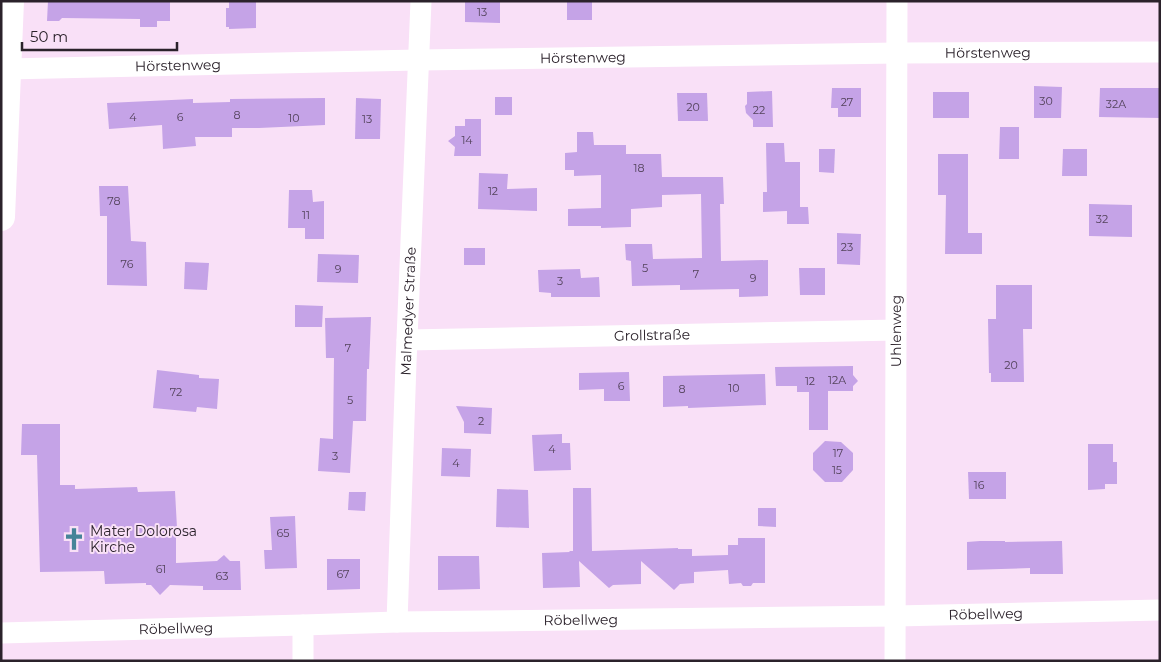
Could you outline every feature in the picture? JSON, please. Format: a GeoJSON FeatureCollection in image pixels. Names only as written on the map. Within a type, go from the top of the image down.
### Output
{"type":"FeatureCollection","features":[{"type":"Feature","properties":{"kind":"street"},"geometry":{"type":"LineString","coordinates":[[1,217],[10,1]]}},
{"type":"Feature","properties":{"kind":"street","name":"Malmedyer Straße"},"geometry":{"type":"LineString","coordinates":[[397,622],[421,1]]}},
{"type":"Feature","properties":{"kind":"street","name":"Uhlenweg"},"geometry":{"type":"LineString","coordinates":[[896,661],[897,1]]}},
{"type":"Feature","properties":{"kind":"street","name":"Hörstenweg"},"geometry":{"type":"LineString","coordinates":[[7,69],[418,60],[897,53],[1160,52]]}},
{"type":"Feature","properties":{"kind":"street","name":"Grollstraße"},"geometry":{"type":"LineString","coordinates":[[407,340],[896,330]]}},
{"type":"Feature","properties":{"kind":"street","name":"Röbellweg"},"geometry":{"type":"LineString","coordinates":[[1,633],[397,622],[896,616],[1160,610]]}},
{"type":"Feature","properties":{"kind":"street"},"geometry":{"type":"LineString","coordinates":[[303,626],[303,661]]}},
{"type":"Feature","properties":{"kind":"building"},"geometry":{"type":"Polygon","coordinates":[[[48,1],[170,1],[170,21],[157,21],[157,27],[140,27],[140,19],[62,18],[59,21],[47,21],[48,1]]]}},
{"type":"Feature","properties":{"kind":"building"},"geometry":{"type":"Polygon","coordinates":[[[229,1],[256,1],[256,28],[229,29],[229,27],[226,27],[226,8],[229,8],[229,1]]]}},
{"type":"Feature","properties":{"kind":"building"},"geometry":{"type":"Polygon","coordinates":[[[567,1],[592,1],[592,20],[567,20],[567,1]]]}},
{"type":"Feature","properties":{"kind":"building"},"geometry":{"type":"Polygon","coordinates":[[[465,2],[500,2],[500,23],[465,22],[465,2]]]}},
{"type":"Feature","properties":{"kind":"building"},"geometry":{"type":"Polygon","coordinates":[[[1034,86],[1062,87],[1061,118],[1034,118],[1034,86]]]}},
{"type":"Feature","properties":{"kind":"building"},"geometry":{"type":"Polygon","coordinates":[[[832,88],[861,88],[861,117],[838,117],[838,108],[831,108],[832,88]]]}},
{"type":"Feature","properties":{"kind":"building"},"geometry":{"type":"Polygon","coordinates":[[[1100,88],[1160,88],[1160,118],[1099,117],[1100,88]]]}},
{"type":"Feature","properties":{"kind":"building"},"geometry":{"type":"Polygon","coordinates":[[[772,91],[773,127],[753,127],[753,120],[746,113],[747,92],[772,91]]]}},
{"type":"Feature","properties":{"kind":"building"},"geometry":{"type":"Polygon","coordinates":[[[933,92],[969,92],[969,118],[933,118],[933,92]]]}},
{"type":"Feature","properties":{"kind":"building"},"geometry":{"type":"Polygon","coordinates":[[[677,93],[707,93],[708,121],[678,121],[677,93]]]}},
{"type":"Feature","properties":{"kind":"building"},"geometry":{"type":"Polygon","coordinates":[[[495,97],[512,97],[512,115],[495,115],[495,97]]]}},
{"type":"Feature","properties":{"kind":"building"},"geometry":{"type":"Polygon","coordinates":[[[325,98],[325,125],[232,128],[232,137],[195,137],[196,146],[163,149],[162,125],[109,129],[107,103],[193,99],[193,103],[230,102],[230,99],[325,98]]]}},
{"type":"Feature","properties":{"kind":"building"},"geometry":{"type":"Polygon","coordinates":[[[356,98],[381,99],[380,139],[355,139],[356,98]]]}},
{"type":"Feature","properties":{"kind":"building"},"geometry":{"type":"Polygon","coordinates":[[[465,119],[481,119],[481,156],[454,156],[455,147],[448,141],[455,136],[455,126],[465,126],[465,119]]]}},
{"type":"Feature","properties":{"kind":"building"},"geometry":{"type":"Polygon","coordinates":[[[1000,127],[1019,127],[1019,159],[999,159],[1000,127]]]}},
{"type":"Feature","properties":{"kind":"building"},"geometry":{"type":"Polygon","coordinates":[[[577,132],[593,132],[594,145],[626,145],[626,154],[661,154],[662,177],[723,177],[724,204],[720,204],[721,261],[768,260],[768,296],[739,297],[739,289],[680,290],[680,285],[632,286],[631,261],[626,260],[625,244],[652,244],[653,259],[702,258],[701,194],[662,195],[662,207],[631,209],[631,227],[568,226],[568,209],[601,208],[601,175],[574,176],[574,170],[565,170],[565,153],[577,152],[577,132]]]}},
{"type":"Feature","properties":{"kind":"building"},"geometry":{"type":"Polygon","coordinates":[[[766,143],[784,143],[785,162],[800,162],[800,207],[808,207],[809,224],[787,224],[787,211],[763,212],[763,192],[767,192],[766,143]]]}},
{"type":"Feature","properties":{"kind":"building"},"geometry":{"type":"Polygon","coordinates":[[[819,149],[835,149],[834,173],[819,172],[819,149]]]}},
{"type":"Feature","properties":{"kind":"building"},"geometry":{"type":"Polygon","coordinates":[[[1063,149],[1087,149],[1087,176],[1062,176],[1063,149]]]}},
{"type":"Feature","properties":{"kind":"building"},"geometry":{"type":"Polygon","coordinates":[[[938,154],[968,154],[968,233],[982,233],[982,254],[945,254],[946,195],[938,195],[938,154]]]}},
{"type":"Feature","properties":{"kind":"building"},"geometry":{"type":"Polygon","coordinates":[[[479,173],[508,174],[507,189],[537,188],[537,211],[478,209],[479,173]]]}},
{"type":"Feature","properties":{"kind":"building"},"geometry":{"type":"Polygon","coordinates":[[[99,186],[128,186],[131,241],[146,242],[147,286],[107,285],[107,216],[100,216],[99,186]]]}},
{"type":"Feature","properties":{"kind":"building"},"geometry":{"type":"Polygon","coordinates":[[[289,190],[312,190],[313,202],[324,201],[324,239],[305,239],[305,228],[288,228],[289,190]]]}},
{"type":"Feature","properties":{"kind":"building"},"geometry":{"type":"Polygon","coordinates":[[[1089,204],[1132,205],[1132,237],[1089,236],[1089,204]]]}},
{"type":"Feature","properties":{"kind":"building"},"geometry":{"type":"Polygon","coordinates":[[[837,233],[861,234],[860,265],[837,264],[837,233]]]}},
{"type":"Feature","properties":{"kind":"building"},"geometry":{"type":"Polygon","coordinates":[[[464,248],[485,248],[485,265],[464,265],[464,248]]]}},
{"type":"Feature","properties":{"kind":"building"},"geometry":{"type":"Polygon","coordinates":[[[318,254],[359,255],[358,283],[317,282],[318,254]]]}},
{"type":"Feature","properties":{"kind":"building"},"geometry":{"type":"Polygon","coordinates":[[[185,262],[209,263],[207,290],[184,289],[185,262]]]}},
{"type":"Feature","properties":{"kind":"building"},"geometry":{"type":"Polygon","coordinates":[[[799,268],[825,268],[825,295],[800,295],[799,268]]]}},
{"type":"Feature","properties":{"kind":"building"},"geometry":{"type":"Polygon","coordinates":[[[580,269],[581,278],[599,277],[600,297],[551,297],[551,293],[539,292],[538,270],[580,269]]]}},
{"type":"Feature","properties":{"kind":"building"},"geometry":{"type":"Polygon","coordinates":[[[996,285],[1032,285],[1032,329],[1023,329],[1024,382],[991,382],[991,373],[989,373],[988,319],[996,319],[996,285]]]}},
{"type":"Feature","properties":{"kind":"building"},"geometry":{"type":"Polygon","coordinates":[[[295,305],[323,306],[322,327],[295,327],[295,305]]]}},
{"type":"Feature","properties":{"kind":"building"},"geometry":{"type":"Polygon","coordinates":[[[371,317],[366,421],[353,421],[350,473],[318,471],[320,438],[333,439],[334,358],[326,358],[325,318],[371,317]]]}},
{"type":"Feature","properties":{"kind":"building"},"geometry":{"type":"Polygon","coordinates":[[[853,366],[853,375],[858,381],[853,386],[853,391],[828,391],[828,430],[809,430],[809,392],[797,392],[797,386],[776,386],[775,367],[853,366]]]}},
{"type":"Feature","properties":{"kind":"building"},"geometry":{"type":"Polygon","coordinates":[[[157,370],[199,375],[199,378],[219,379],[217,409],[197,407],[196,412],[153,408],[157,370]]]}},
{"type":"Feature","properties":{"kind":"building"},"geometry":{"type":"Polygon","coordinates":[[[629,372],[630,401],[604,401],[604,389],[579,390],[579,373],[629,372]]]}},
{"type":"Feature","properties":{"kind":"building"},"geometry":{"type":"Polygon","coordinates":[[[765,374],[766,405],[663,407],[663,376],[765,374]]]}},
{"type":"Feature","properties":{"kind":"building"},"geometry":{"type":"Polygon","coordinates":[[[456,406],[492,408],[491,434],[464,433],[464,422],[456,406]]]}},
{"type":"Feature","properties":{"kind":"building"},"geometry":{"type":"Polygon","coordinates":[[[22,424],[60,424],[60,485],[75,485],[75,489],[137,487],[138,492],[175,491],[176,563],[217,561],[224,555],[230,561],[240,561],[241,590],[203,590],[203,586],[170,585],[160,595],[151,585],[146,585],[146,583],[105,584],[104,571],[40,572],[37,455],[21,455],[22,424]]]}},
{"type":"Feature","properties":{"kind":"building"},"geometry":{"type":"Polygon","coordinates":[[[562,434],[562,443],[570,443],[571,470],[534,471],[532,435],[562,434]]]}},
{"type":"Feature","properties":{"kind":"building"},"geometry":{"type":"Polygon","coordinates":[[[825,441],[841,442],[853,453],[853,470],[842,482],[825,482],[813,470],[813,453],[825,441]]]}},
{"type":"Feature","properties":{"kind":"building"},"geometry":{"type":"Polygon","coordinates":[[[1088,444],[1113,444],[1113,462],[1117,462],[1117,484],[1105,484],[1105,489],[1088,490],[1088,444]]]}},
{"type":"Feature","properties":{"kind":"building"},"geometry":{"type":"Polygon","coordinates":[[[442,448],[471,449],[470,477],[441,476],[442,448]]]}},
{"type":"Feature","properties":{"kind":"building"},"geometry":{"type":"Polygon","coordinates":[[[968,472],[1006,472],[1006,499],[969,499],[968,472]]]}},
{"type":"Feature","properties":{"kind":"building"},"geometry":{"type":"Polygon","coordinates":[[[573,488],[591,488],[592,551],[678,548],[692,549],[692,556],[728,555],[728,545],[738,545],[738,538],[765,538],[765,583],[753,583],[751,586],[743,586],[741,583],[729,584],[728,570],[694,572],[694,583],[680,584],[674,590],[641,561],[641,584],[613,585],[609,588],[579,561],[580,587],[543,588],[542,553],[573,551],[573,488]]]}},
{"type":"Feature","properties":{"kind":"building"},"geometry":{"type":"Polygon","coordinates":[[[497,489],[528,490],[529,528],[496,527],[497,489]]]}},
{"type":"Feature","properties":{"kind":"building"},"geometry":{"type":"Polygon","coordinates":[[[349,492],[366,492],[365,511],[348,510],[349,492]]]}},
{"type":"Feature","properties":{"kind":"building"},"geometry":{"type":"Polygon","coordinates":[[[758,508],[776,508],[776,527],[758,526],[758,508]]]}},
{"type":"Feature","properties":{"kind":"building"},"geometry":{"type":"Polygon","coordinates":[[[295,516],[297,568],[265,569],[264,550],[272,550],[270,517],[295,516]]]}},
{"type":"Feature","properties":{"kind":"building"},"geometry":{"type":"Polygon","coordinates":[[[1062,541],[1063,574],[1030,574],[1030,568],[967,570],[967,542],[1062,541]]]}},
{"type":"Feature","properties":{"kind":"building"},"geometry":{"type":"Polygon","coordinates":[[[438,556],[479,556],[480,589],[438,590],[438,556]]]}},
{"type":"Feature","properties":{"kind":"building"},"geometry":{"type":"Polygon","coordinates":[[[327,559],[360,559],[360,589],[327,590],[327,559]]]}},
{"type":"Feature","properties":{"kind":"place","name":"Mater Dolorosa Kirche"},"geometry":{"type":"Point","coordinates":[74,539]}}]}
